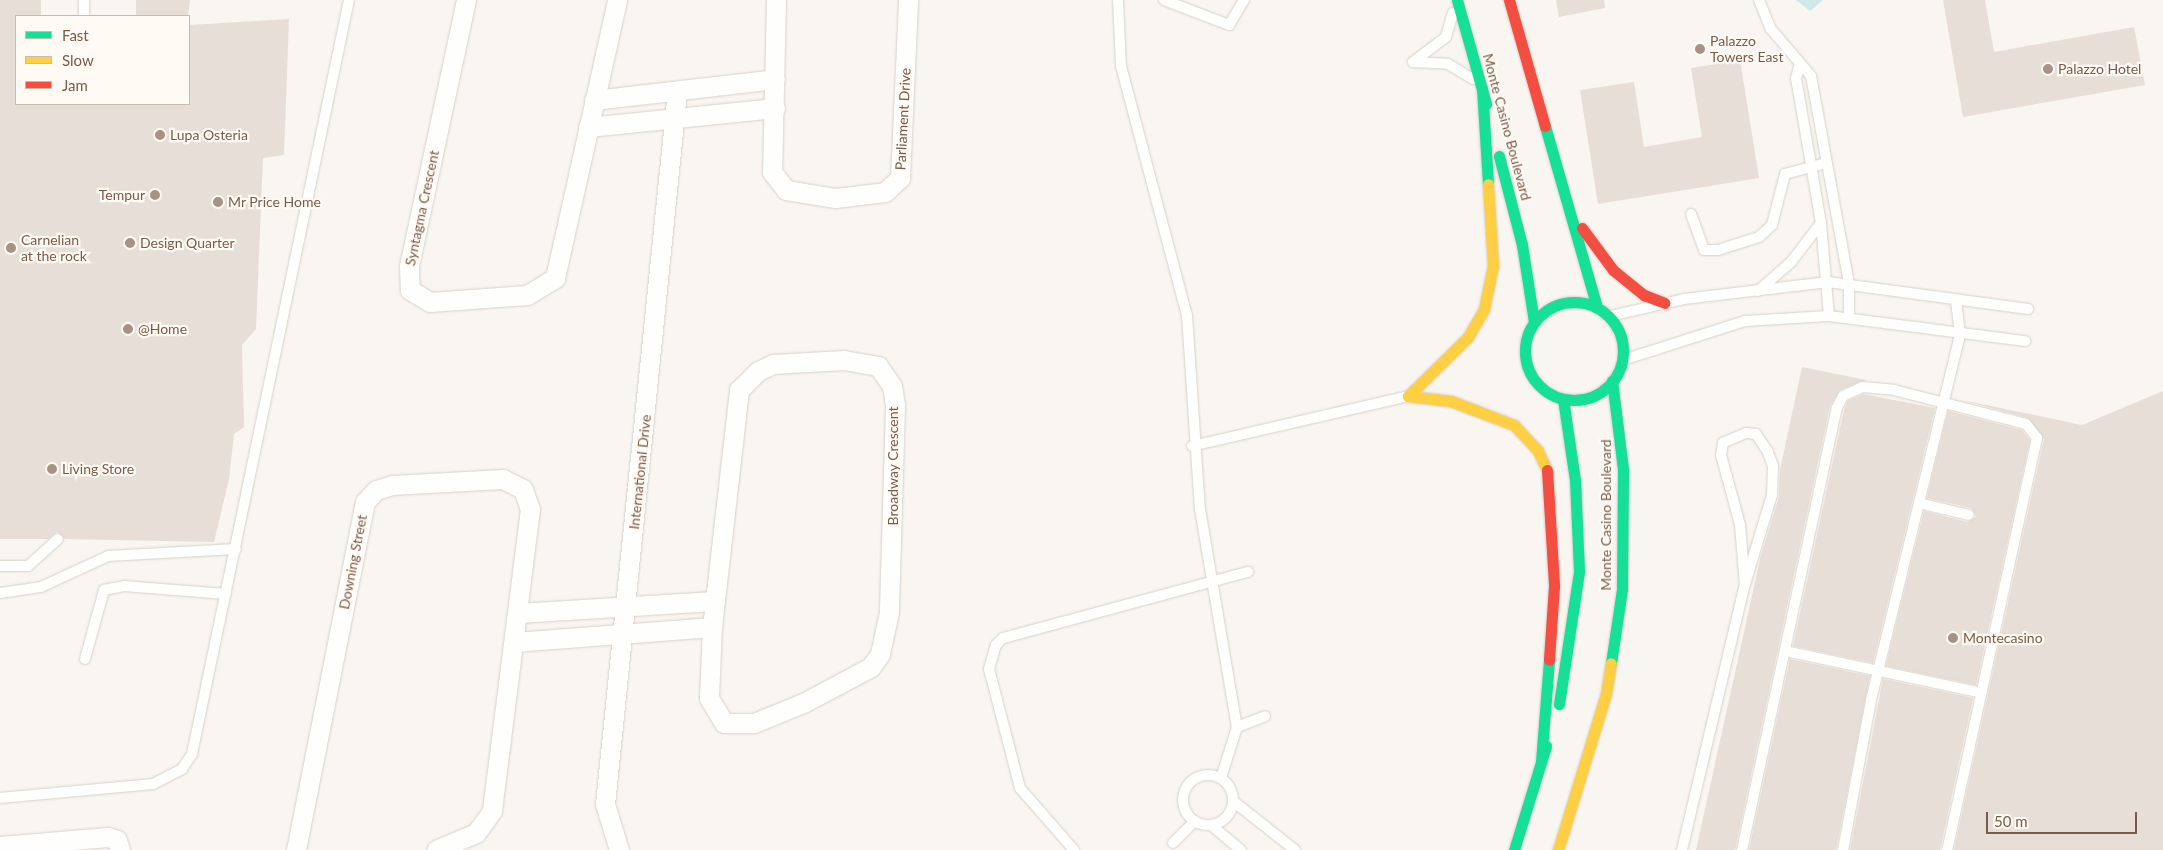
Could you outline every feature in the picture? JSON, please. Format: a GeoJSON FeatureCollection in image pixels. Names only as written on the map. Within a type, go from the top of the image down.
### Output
{"type":"FeatureCollection","features":[{"type":"Feature","properties":{"kind":"street","name":"Syntagma Crescent"},"geometry":{"type":"LineString","coordinates":[[466,0],[409,267],[410,290],[417,298],[430,302],[527,295],[549,286],[560,264],[588,127],[617,0]]}},
{"type":"Feature","properties":{"kind":"street","name":"Parliament Drive"},"geometry":{"type":"LineString","coordinates":[[776,0],[772,172],[786,190],[835,198],[885,192],[896,186],[902,166],[908,0]]}},
{"type":"Feature","properties":{"kind":"street","name":"Monte Casino Boulevard"},"geometry":{"type":"LineString","coordinates":[[1456,0],[1482,88],[1522,245],[1534,322]]}},
{"type":"Feature","properties":{"kind":"street"},"geometry":{"type":"LineString","coordinates":[[1509,0],[1597,307]]}},
{"type":"Feature","properties":{"kind":"street"},"geometry":{"type":"LineString","coordinates":[[594,100],[677,92],[774,79]]}},
{"type":"Feature","properties":{"kind":"street"},"geometry":{"type":"LineString","coordinates":[[1408,396],[1468,337],[1484,309],[1492,266],[1482,88]]}},
{"type":"Feature","properties":{"kind":"street","name":"International Drive"},"geometry":{"type":"LineString","coordinates":[[619,850],[605,804],[677,119],[677,92]]}},
{"type":"Feature","properties":{"kind":"street"},"geometry":{"type":"LineString","coordinates":[[588,127],[774,108]]}},
{"type":"Feature","properties":{"kind":"street"},"geometry":{"type":"LineString","coordinates":[[1561,185],[1602,259],[1644,295],[1665,303]]}},
{"type":"Feature","properties":{"kind":"street"},"geometry":{"type":"LineString","coordinates":[[1569,301],[1597,307],[1610,316],[1622,336],[1623,360],[1612,382],[1586,399],[1563,399],[1542,388],[1529,370],[1525,354],[1534,322],[1544,312],[1569,301]]}},
{"type":"Feature","properties":{"kind":"street","name":"Broadway Crescent"},"geometry":{"type":"LineString","coordinates":[[844,360],[878,366],[892,386],[895,406],[889,612],[880,654],[870,666],[803,703],[754,723],[735,726],[715,714],[709,698],[712,627],[739,390],[758,371],[773,364],[844,360]]}},
{"type":"Feature","properties":{"kind":"street","name":"Monte Casino Boulevard"},"geometry":{"type":"LineString","coordinates":[[1558,850],[1606,694],[1622,589],[1623,469],[1612,382]]}},
{"type":"Feature","properties":{"kind":"street"},"geometry":{"type":"LineString","coordinates":[[1408,396],[1451,401],[1514,425],[1538,451],[1548,471],[1554,586],[1541,762]]}},
{"type":"Feature","properties":{"kind":"street","name":"Monte Casino Boulevard"},"geometry":{"type":"LineString","coordinates":[[1514,850],[1563,688],[1579,571],[1575,480],[1563,399]]}},
{"type":"Feature","properties":{"kind":"street","name":"Downing Street"},"geometry":{"type":"LineString","coordinates":[[296,850],[370,495],[392,485],[503,480],[522,489],[530,509],[492,811],[476,833],[436,850]]}},
{"type":"Feature","properties":{"kind":"street"},"geometry":{"type":"LineString","coordinates":[[518,613],[714,602]]}},
{"type":"Feature","properties":{"kind":"street"},"geometry":{"type":"LineString","coordinates":[[514,642],[712,627]]}},
{"type":"Feature","properties":{"kind":"street"},"geometry":{"type":"LineString","coordinates":[[12,847],[108,836],[116,840],[120,850]]}},
{"type":"Feature","properties":{"kind":"lane"},"geometry":{"type":"LineString","coordinates":[[84,0],[84,15]]}},
{"type":"Feature","properties":{"kind":"lane"},"geometry":{"type":"LineString","coordinates":[[0,798],[153,784],[182,769],[198,728],[349,0]]}},
{"type":"Feature","properties":{"kind":"lane"},"geometry":{"type":"LineString","coordinates":[[1118,0],[1121,66],[1187,315],[1192,446],[1237,727],[1220,778],[1233,800],[1295,850]]}},
{"type":"Feature","properties":{"kind":"lane"},"geometry":{"type":"LineString","coordinates":[[1164,0],[1229,25],[1244,0]]}},
{"type":"Feature","properties":{"kind":"lane"},"geometry":{"type":"LineString","coordinates":[[1456,0],[1446,38],[1413,62],[1448,64],[1482,88]]}},
{"type":"Feature","properties":{"kind":"lane"},"geometry":{"type":"LineString","coordinates":[[1759,0],[1771,29],[1811,76],[1848,284],[1849,318]]}},
{"type":"Feature","properties":{"kind":"lane"},"geometry":{"type":"LineString","coordinates":[[1800,64],[1796,78],[1820,223],[1828,282],[1829,316]]}},
{"type":"Feature","properties":{"kind":"lane"},"geometry":{"type":"LineString","coordinates":[[1691,214],[1704,250],[1718,250],[1759,237],[1776,215],[1781,179],[1791,170],[1826,163]]}},
{"type":"Feature","properties":{"kind":"lane"},"geometry":{"type":"LineString","coordinates":[[1758,291],[1791,262],[1820,223]]}},
{"type":"Feature","properties":{"kind":"lane"},"geometry":{"type":"LineString","coordinates":[[1610,316],[1665,303],[1828,282],[2028,309]]}},
{"type":"Feature","properties":{"kind":"lane"},"geometry":{"type":"LineString","coordinates":[[1843,850],[1878,670],[1960,334],[1956,300]]}},
{"type":"Feature","properties":{"kind":"lane"},"geometry":{"type":"LineString","coordinates":[[1623,360],[1745,321],[1829,316],[2025,341]]}},
{"type":"Feature","properties":{"kind":"lane"},"geometry":{"type":"LineString","coordinates":[[1742,850],[1837,408],[1850,391],[1894,390],[2026,424],[2034,431],[2038,446],[1947,850]]}},
{"type":"Feature","properties":{"kind":"lane"},"geometry":{"type":"LineString","coordinates":[[1192,446],[1408,396]]}},
{"type":"Feature","properties":{"kind":"lane"},"geometry":{"type":"LineString","coordinates":[[1682,850],[1745,584],[1774,480],[1763,441],[1746,433],[1723,444],[1721,455],[1740,525],[1745,584]]}},
{"type":"Feature","properties":{"kind":"lane"},"geometry":{"type":"LineString","coordinates":[[1918,503],[1969,515]]}},
{"type":"Feature","properties":{"kind":"lane"},"geometry":{"type":"LineString","coordinates":[[0,566],[35,563],[58,539]]}},
{"type":"Feature","properties":{"kind":"lane"},"geometry":{"type":"LineString","coordinates":[[0,593],[41,587],[108,556],[236,549]]}},
{"type":"Feature","properties":{"kind":"lane"},"geometry":{"type":"LineString","coordinates":[[1074,850],[1020,788],[989,669],[992,652],[1004,638],[1248,572]]}},
{"type":"Feature","properties":{"kind":"lane"},"geometry":{"type":"LineString","coordinates":[[85,659],[104,590],[124,586],[226,594]]}},
{"type":"Feature","properties":{"kind":"lane"},"geometry":{"type":"LineString","coordinates":[[1785,651],[1982,693]]}},
{"type":"Feature","properties":{"kind":"lane"},"geometry":{"type":"LineString","coordinates":[[1237,727],[1265,716]]}},
{"type":"Feature","properties":{"kind":"lane"},"geometry":{"type":"LineString","coordinates":[[1220,778],[1196,778],[1184,791],[1184,808],[1195,821],[1211,825],[1241,850]]}},
{"type":"Feature","properties":{"kind":"lane"},"geometry":{"type":"LineString","coordinates":[[1211,825],[1227,817],[1233,800]]}},
{"type":"Feature","properties":{"kind":"lane"},"geometry":{"type":"LineString","coordinates":[[1173,843],[1195,821]]}},
{"type":"Feature","properties":{"kind":"water"},"geometry":{"type":"Polygon","coordinates":[[[1796,0],[1823,0],[1810,11],[1796,0]]]}},
{"type":"Feature","properties":{"kind":"building","name":"Design Quarter"},"geometry":{"type":"Polygon","coordinates":[[[0,0],[41,0],[41,15],[15,15],[15,105],[190,105],[190,25],[289,19],[284,155],[263,158],[256,329],[242,345],[244,427],[234,434],[229,479],[214,542],[65,539],[57,532],[48,539],[0,539],[0,0]]]}},
{"type":"Feature","properties":{"kind":"building"},"geometry":{"type":"Polygon","coordinates":[[[136,0],[190,0],[188,15],[136,15],[136,0]]]}},
{"type":"Feature","properties":{"kind":"building"},"geometry":{"type":"Polygon","coordinates":[[[1556,0],[1604,0],[1605,8],[1559,17],[1556,0]]]}},
{"type":"Feature","properties":{"kind":"building","name":"Palazzo Hotel"},"geometry":{"type":"Polygon","coordinates":[[[1943,0],[1985,0],[1994,52],[2134,27],[2145,85],[1963,117],[1943,0]]]}},
{"type":"Feature","properties":{"kind":"building"},"geometry":{"type":"Polygon","coordinates":[[[1740,60],[1759,178],[1598,204],[1580,90],[1634,82],[1644,147],[1702,137],[1691,68],[1740,60]]]}},
{"type":"Feature","properties":{"kind":"building"},"geometry":{"type":"Polygon","coordinates":[[[1802,367],[1866,380],[1840,390],[1830,406],[1735,850],[1696,850],[1761,555],[1779,497],[1780,470],[1802,367]]]}},
{"type":"Feature","properties":{"kind":"building"},"geometry":{"type":"Polygon","coordinates":[[[2163,391],[2163,850],[1954,850],[2044,439],[2028,418],[1962,400],[2082,425],[2163,391]]]}},
{"type":"Feature","properties":{"kind":"building"},"geometry":{"type":"Polygon","coordinates":[[[1863,394],[1935,408],[1873,663],[1793,646],[1844,410],[1848,401],[1863,394]]]}},
{"type":"Feature","properties":{"kind":"building"},"geometry":{"type":"Polygon","coordinates":[[[1948,411],[2022,430],[2030,440],[1976,685],[1886,666],[1924,511],[1967,522],[1976,517],[1971,508],[1927,498],[1948,411]]]}},
{"type":"Feature","properties":{"kind":"building"},"geometry":{"type":"Polygon","coordinates":[[[1790,659],[1870,676],[1836,850],[1749,850],[1790,659]]]}},
{"type":"Feature","properties":{"kind":"building"},"geometry":{"type":"Polygon","coordinates":[[[1883,679],[1973,698],[1940,850],[1850,850],[1883,679]]]}},
{"type":"Feature","properties":{"kind":"traffic: fast"},"geometry":{"type":"LineString","coordinates":[[1457,0],[1486,104]]}},
{"type":"Feature","properties":{"kind":"traffic: fast"},"geometry":{"type":"LineString","coordinates":[[1482,88],[1488,184]]}},
{"type":"Feature","properties":{"kind":"traffic: fast"},"geometry":{"type":"LineString","coordinates":[[1545,126],[1597,307]]}},
{"type":"Feature","properties":{"kind":"traffic: fast"},"geometry":{"type":"LineString","coordinates":[[1499,156],[1522,245],[1534,322]]}},
{"type":"Feature","properties":{"kind":"traffic: fast"},"geometry":{"type":"LineString","coordinates":[[1574,302],[1593,306],[1609,316],[1619,332],[1623,351],[1619,370],[1609,386],[1593,396],[1574,400],[1555,396],[1539,386],[1529,370],[1525,351],[1529,332],[1539,316],[1555,306],[1574,302]]}},
{"type":"Feature","properties":{"kind":"traffic: fast"},"geometry":{"type":"LineString","coordinates":[[1611,663],[1622,589],[1623,469],[1612,381]]}},
{"type":"Feature","properties":{"kind":"traffic: fast"},"geometry":{"type":"LineString","coordinates":[[1559,704],[1579,571],[1575,480],[1563,399]]}},
{"type":"Feature","properties":{"kind":"traffic: fast"},"geometry":{"type":"LineString","coordinates":[[1541,762],[1549,660]]}},
{"type":"Feature","properties":{"kind":"traffic: fast"},"geometry":{"type":"LineString","coordinates":[[1514,850],[1546,746]]}},
{"type":"Feature","properties":{"kind":"traffic: slow"},"geometry":{"type":"LineString","coordinates":[[1408,396],[1468,337],[1484,309],[1493,266],[1488,184]]}},
{"type":"Feature","properties":{"kind":"traffic: slow"},"geometry":{"type":"LineString","coordinates":[[1408,396],[1451,401],[1514,425],[1538,451],[1547,470]]}},
{"type":"Feature","properties":{"kind":"traffic: slow"},"geometry":{"type":"LineString","coordinates":[[1558,850],[1606,694],[1611,663]]}},
{"type":"Feature","properties":{"kind":"traffic: jam"},"geometry":{"type":"LineString","coordinates":[[1509,0],[1545,126]]}},
{"type":"Feature","properties":{"kind":"traffic: jam"},"geometry":{"type":"LineString","coordinates":[[1582,228],[1613,270],[1644,295],[1665,303]]}},
{"type":"Feature","properties":{"kind":"traffic: jam"},"geometry":{"type":"LineString","coordinates":[[1547,470],[1554,586],[1549,660]]}},
{"type":"Feature","properties":{"kind":"place","name":"Palazzo Towers East"},"geometry":{"type":"Point","coordinates":[1700,49]}},
{"type":"Feature","properties":{"kind":"place","name":"Palazzo Hotel"},"geometry":{"type":"Point","coordinates":[2048,69]}},
{"type":"Feature","properties":{"kind":"place","name":"Lupa Osteria"},"geometry":{"type":"Point","coordinates":[160,135]}},
{"type":"Feature","properties":{"kind":"place","name":"Tempur"},"geometry":{"type":"Point","coordinates":[155,195]}},
{"type":"Feature","properties":{"kind":"place","name":"Mr Price Home"},"geometry":{"type":"Point","coordinates":[218,202]}},
{"type":"Feature","properties":{"kind":"place","name":"Design Quarter"},"geometry":{"type":"Point","coordinates":[130,243]}},
{"type":"Feature","properties":{"kind":"place","name":"Carnelian at the rock"},"geometry":{"type":"Point","coordinates":[11,248]}},
{"type":"Feature","properties":{"kind":"place","name":"@Home"},"geometry":{"type":"Point","coordinates":[128,329]}},
{"type":"Feature","properties":{"kind":"place","name":"Living Store"},"geometry":{"type":"Point","coordinates":[52,469]}},
{"type":"Feature","properties":{"kind":"place","name":"Montecasino"},"geometry":{"type":"Point","coordinates":[1953,638]}}]}
